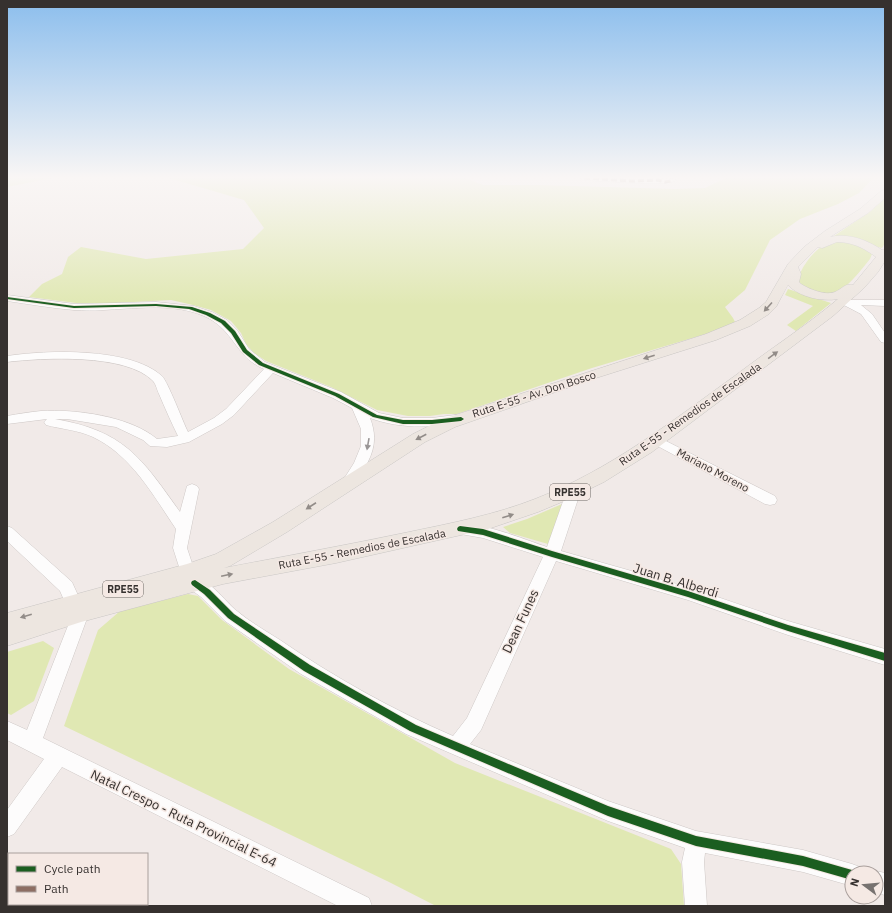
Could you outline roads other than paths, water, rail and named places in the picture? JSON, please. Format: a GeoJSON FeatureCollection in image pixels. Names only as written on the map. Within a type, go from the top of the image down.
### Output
{"type":"FeatureCollection","features":[{"type":"Feature","properties":{"kind":"main road","name":"RPE55"},"geometry":{"type":"LineString","coordinates":[[789,271],[808,249],[849,221]]}},
{"type":"Feature","properties":{"kind":"main road"},"geometry":{"type":"LineString","coordinates":[[808,249],[819,247],[831,239],[844,239],[865,245],[884,257]]}},
{"type":"Feature","properties":{"kind":"main road","name":"RPE55"},"geometry":{"type":"LineString","coordinates":[[841,302],[859,287],[884,257]]}},
{"type":"Feature","properties":{"kind":"main road"},"geometry":{"type":"LineString","coordinates":[[789,271],[795,274],[792,281],[794,285],[813,294],[841,302]]}},
{"type":"Feature","properties":{"kind":"main road","name":"Ruta E-55 - Av. Don Bosco"},"geometry":{"type":"LineString","coordinates":[[191,577],[238,553],[419,438],[461,419],[736,328],[756,318],[778,294],[789,271]]}},
{"type":"Feature","properties":{"kind":"main road"},"geometry":{"type":"LineString","coordinates":[[813,294],[837,295],[847,289],[859,287]]}},
{"type":"Feature","properties":{"kind":"main road","name":"Ruta E-55 - Remedios de Escalada"},"geometry":{"type":"LineString","coordinates":[[191,577],[251,571],[460,529],[512,515],[574,490],[628,459],[656,440],[797,337],[841,302]]}},
{"type":"Feature","properties":{"kind":"main road","name":"RPE55"},"geometry":{"type":"LineString","coordinates":[[7,622],[77,608],[191,577]]}},
{"type":"Feature","properties":{"kind":"main road"},"geometry":{"type":"LineString","coordinates":[[7,636],[77,608]]}},
{"type":"Feature","properties":{"kind":"street"},"geometry":{"type":"LineString","coordinates":[[7,298],[74,307],[156,305],[190,308],[208,314],[222,322],[233,332],[245,351],[261,364],[337,395],[358,408],[375,416],[393,421],[422,422],[461,419]]}},
{"type":"Feature","properties":{"kind":"street"},"geometry":{"type":"LineString","coordinates":[[841,302],[885,303]]}},
{"type":"Feature","properties":{"kind":"street"},"geometry":{"type":"LineString","coordinates":[[841,302],[853,305],[866,312],[885,340]]}},
{"type":"Feature","properties":{"kind":"street"},"geometry":{"type":"LineString","coordinates":[[7,359],[74,355],[126,362],[140,367],[150,372],[158,379],[185,440]]}},
{"type":"Feature","properties":{"kind":"street"},"geometry":{"type":"LineString","coordinates":[[7,420],[39,419],[67,415],[119,424],[147,437],[154,443],[167,443],[185,440],[230,412],[271,369]]}},
{"type":"Feature","properties":{"kind":"street"},"geometry":{"type":"LineString","coordinates":[[349,482],[363,460],[368,443],[369,428],[358,408]]}},
{"type":"Feature","properties":{"kind":"street"},"geometry":{"type":"LineString","coordinates":[[7,428],[39,419],[81,427],[97,433],[129,454],[140,466],[183,528]]}},
{"type":"Feature","properties":{"kind":"street","name":"Mariano Moreno"},"geometry":{"type":"LineString","coordinates":[[656,440],[770,500]]}},
{"type":"Feature","properties":{"kind":"street"},"geometry":{"type":"LineString","coordinates":[[192,489],[180,548],[191,577],[231,616],[307,668],[414,728],[608,811],[696,841],[803,861],[844,873]]}},
{"type":"Feature","properties":{"kind":"street","name":"Dean Funes"},"geometry":{"type":"LineString","coordinates":[[456,747],[474,724],[552,554],[574,490]]}},
{"type":"Feature","properties":{"kind":"street","name":"Juan B. Alberdi"},"geometry":{"type":"LineString","coordinates":[[460,529],[483,532],[688,594],[788,628],[885,657]]}},
{"type":"Feature","properties":{"kind":"street"},"geometry":{"type":"LineString","coordinates":[[7,532],[66,587],[77,608],[40,725],[31,743]]}},
{"type":"Feature","properties":{"kind":"street","name":"Natal Crespo - Ruta Provincial E-64"},"geometry":{"type":"LineString","coordinates":[[7,730],[360,906]]}},
{"type":"Feature","properties":{"kind":"street"},"geometry":{"type":"LineString","coordinates":[[7,826],[58,756]]}},
{"type":"Feature","properties":{"kind":"street"},"geometry":{"type":"LineString","coordinates":[[696,841],[692,862],[696,906]]}}]}
